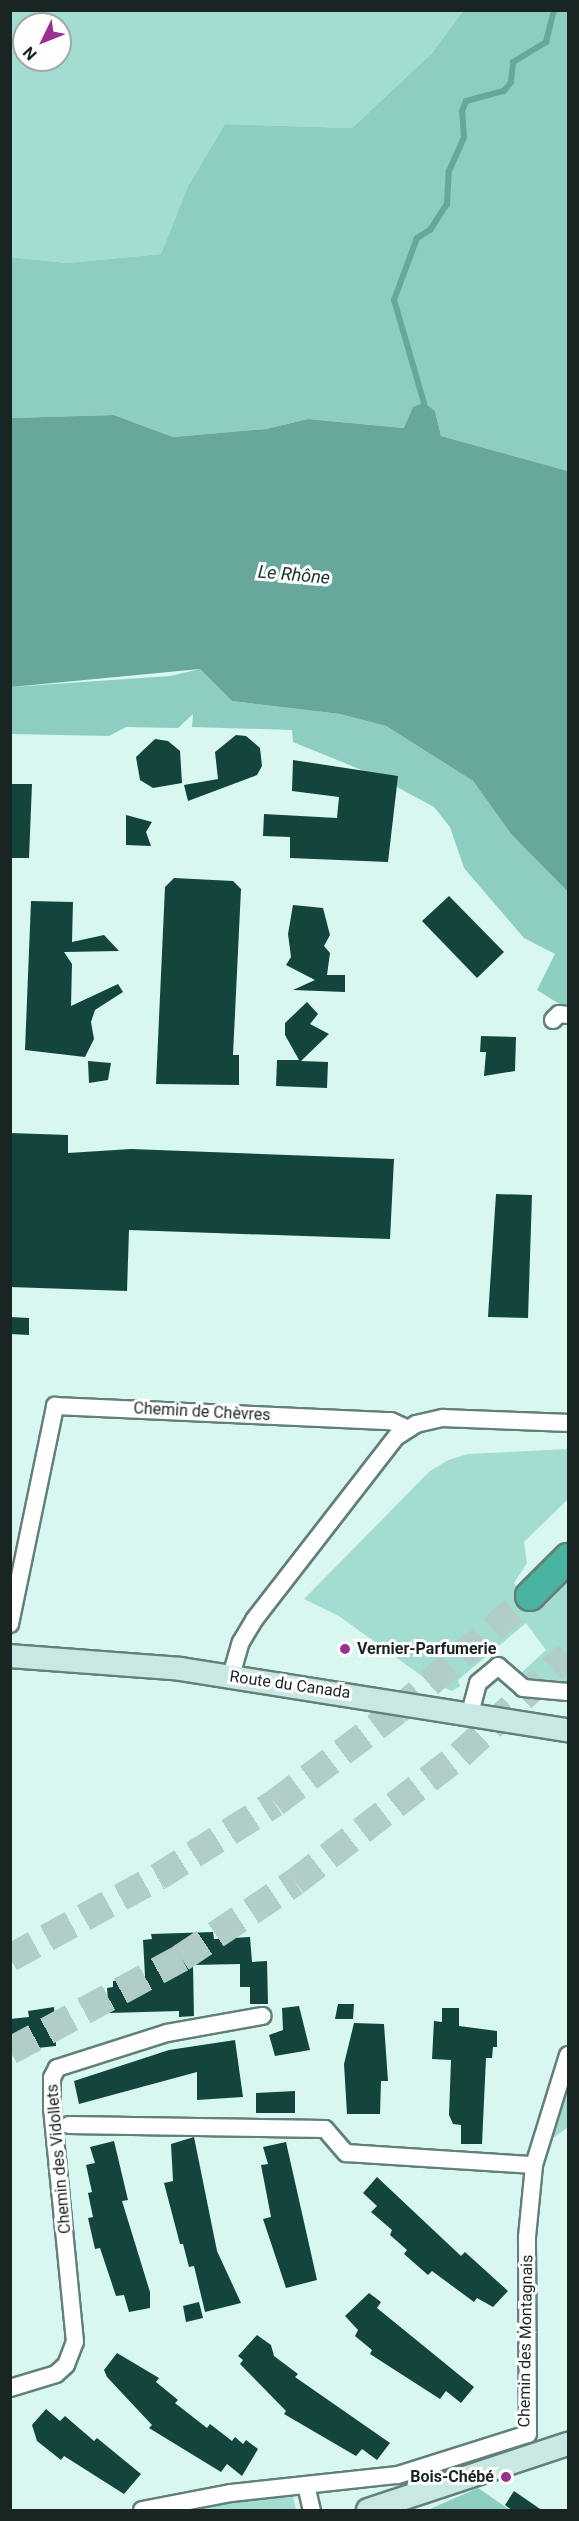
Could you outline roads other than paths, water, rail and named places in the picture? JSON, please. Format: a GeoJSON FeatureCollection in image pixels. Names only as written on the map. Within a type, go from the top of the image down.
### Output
{"type":"FeatureCollection","features":[{"type":"Feature","properties":{"kind":"highway"},"geometry":{"type":"LineString","coordinates":[[530,1596],[568,1558]]}},
{"type":"Feature","properties":{"kind":"street","name":"Chemin de Chèvres"},"geometry":{"type":"LineString","coordinates":[[10,1624],[55,1406],[391,1421],[408,1429]]}},
{"type":"Feature","properties":{"kind":"street"},"geometry":{"type":"LineString","coordinates":[[231,1676],[241,1642],[254,1620],[388,1446],[408,1429],[443,1418],[568,1423]]}},
{"type":"Feature","properties":{"kind":"street","name":"Route du Canada"},"geometry":{"type":"LineString","coordinates":[[10,1656],[114,1661],[231,1676],[568,1730]]}},
{"type":"Feature","properties":{"kind":"street"},"geometry":{"type":"LineString","coordinates":[[470,1713],[478,1683],[498,1666],[523,1688],[568,1692]]}},
{"type":"Feature","properties":{"kind":"street","name":"Chemin des Vidollets"},"geometry":{"type":"LineString","coordinates":[[10,2388],[56,2374],[66,2365],[75,2342],[52,2109],[52,2079],[57,2068],[167,2033],[262,2016]]}},
{"type":"Feature","properties":{"kind":"street","name":"Chemin des Montagnais"},"geometry":{"type":"LineString","coordinates":[[142,2511],[231,2493],[398,2475],[528,2434],[527,2249],[534,2165],[568,2055]]}},
{"type":"Feature","properties":{"kind":"street"},"geometry":{"type":"LineString","coordinates":[[69,2126],[325,2129],[346,2152],[534,2165]]}},
{"type":"Feature","properties":{"kind":"street"},"geometry":{"type":"LineString","coordinates":[[368,2511],[568,2444]]}},
{"type":"Feature","properties":{"kind":"street"},"geometry":{"type":"LineString","coordinates":[[306,2486],[312,2511]]}},
{"type":"Feature","properties":{"kind":"water","name":"Le Rhône"},"geometry":{"type":"Polygon","coordinates":[[[424,403],[435,411],[441,436],[568,471],[568,892],[511,834],[473,781],[386,726],[340,714],[232,701],[200,669],[11,687],[11,418],[114,415],[173,437],[266,429],[308,419],[404,428],[413,407],[424,403]]]}},
{"type":"Feature","properties":{"kind":"waterway"},"geometry":{"type":"LineString","coordinates":[[424,403],[394,300],[417,238],[430,230],[447,204],[449,171],[464,137],[462,111],[466,101],[504,91],[511,82],[513,62],[546,42],[554,10]]}},
{"type":"Feature","properties":{"kind":"tunnel"},"geometry":{"type":"LineString","coordinates":[[10,1958],[158,1877],[275,1803],[397,1711],[530,1596]]}},
{"type":"Feature","properties":{"kind":"tunnel"},"geometry":{"type":"LineString","coordinates":[[10,2051],[181,1958],[295,1882],[460,1755],[568,1655]]}},
{"type":"Feature","properties":{"kind":"place","name":"Vernier-Parfumerie"},"geometry":{"type":"Point","coordinates":[345,1649]}},
{"type":"Feature","properties":{"kind":"place","name":"Bois-Chébé"},"geometry":{"type":"Point","coordinates":[506,2477]}}]}
